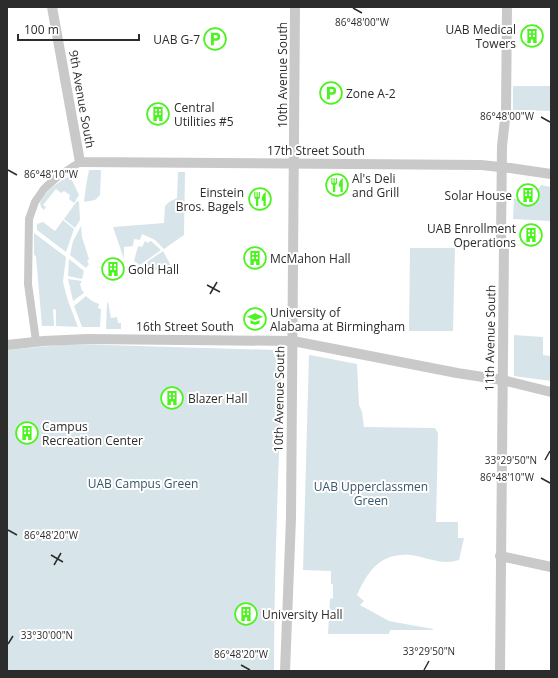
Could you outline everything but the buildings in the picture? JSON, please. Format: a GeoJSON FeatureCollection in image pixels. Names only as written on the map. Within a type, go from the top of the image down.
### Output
{"type":"FeatureCollection","features":[{"type":"Feature","properties":{"kind":"street","name":"9th Avenue South"},"geometry":{"type":"LineString","coordinates":[[36,341],[28,284],[29,219],[35,202],[44,189],[57,177],[80,162],[52,7]]}},
{"type":"Feature","properties":{"kind":"street","name":"10th Avenue South"},"geometry":{"type":"LineString","coordinates":[[285,671],[290,518],[293,340],[295,7]]}},
{"type":"Feature","properties":{"kind":"street","name":"11th Avenue South"},"geometry":{"type":"LineString","coordinates":[[500,671],[504,245],[501,238],[502,146],[506,110],[507,7]]}},
{"type":"Feature","properties":{"kind":"street","name":"17th Street South"},"geometry":{"type":"LineString","coordinates":[[80,162],[481,165],[551,174]]}},
{"type":"Feature","properties":{"kind":"street","name":"16th Street South"},"geometry":{"type":"LineString","coordinates":[[7,345],[36,341],[88,339],[293,340],[457,373],[502,380],[551,392]]}},
{"type":"Feature","properties":{"kind":"street"},"geometry":{"type":"LineString","coordinates":[[500,556],[551,567]]}},
{"type":"Feature","properties":{"kind":"green space"},"geometry":{"type":"Polygon","coordinates":[[[513,86],[551,86],[551,111],[513,110],[513,86]]]}},
{"type":"Feature","properties":{"kind":"green space"},"geometry":{"type":"Polygon","coordinates":[[[89,170],[101,170],[100,195],[95,200],[84,202],[86,186],[89,170]]]}},
{"type":"Feature","properties":{"kind":"green space"},"geometry":{"type":"Polygon","coordinates":[[[178,172],[185,172],[184,235],[164,249],[155,240],[142,234],[140,240],[134,239],[133,246],[124,247],[124,259],[113,227],[164,223],[165,206],[177,198],[178,172]]]}},
{"type":"Feature","properties":{"kind":"green space"},"geometry":{"type":"Polygon","coordinates":[[[70,176],[79,195],[74,203],[69,199],[70,195],[64,191],[61,193],[56,189],[43,205],[46,207],[44,210],[40,203],[49,190],[70,176]]]}},
{"type":"Feature","properties":{"kind":"green space"},"geometry":{"type":"Polygon","coordinates":[[[541,185],[551,187],[551,221],[513,219],[514,198],[529,205],[541,185]]]}},
{"type":"Feature","properties":{"kind":"green space"},"geometry":{"type":"Polygon","coordinates":[[[77,201],[79,202],[80,220],[75,228],[64,219],[77,201]]]}},
{"type":"Feature","properties":{"kind":"green space"},"geometry":{"type":"Polygon","coordinates":[[[63,220],[74,229],[66,252],[37,230],[37,224],[43,222],[55,231],[63,220]]]}},
{"type":"Feature","properties":{"kind":"green space"},"geometry":{"type":"Polygon","coordinates":[[[81,226],[82,237],[89,259],[87,261],[89,264],[86,268],[70,255],[73,241],[81,226]]]}},
{"type":"Feature","properties":{"kind":"green space"},"geometry":{"type":"Polygon","coordinates":[[[34,233],[66,257],[63,282],[68,301],[78,327],[56,326],[56,310],[53,309],[54,326],[42,326],[36,257],[34,254],[34,233]]]}},
{"type":"Feature","properties":{"kind":"green space"},"geometry":{"type":"Polygon","coordinates":[[[145,241],[148,243],[151,241],[161,250],[140,265],[134,261],[138,246],[142,247],[145,241]]]}},
{"type":"Feature","properties":{"kind":"green space"},"geometry":{"type":"Polygon","coordinates":[[[410,248],[455,248],[453,331],[409,331],[410,248]]]}},
{"type":"Feature","properties":{"kind":"green space"},"geometry":{"type":"Polygon","coordinates":[[[163,251],[171,266],[145,273],[141,266],[163,251]]]}},
{"type":"Feature","properties":{"kind":"green space"},"geometry":{"type":"Polygon","coordinates":[[[69,259],[84,271],[82,279],[68,276],[69,259]]]}},
{"type":"Feature","properties":{"kind":"green space"},"geometry":{"type":"Polygon","coordinates":[[[68,279],[82,281],[80,284],[84,293],[73,301],[68,279]]]}},
{"type":"Feature","properties":{"kind":"green space"},"geometry":{"type":"Polygon","coordinates":[[[86,296],[99,304],[98,308],[101,309],[100,327],[82,327],[74,306],[86,296]]]}},
{"type":"Feature","properties":{"kind":"green space"},"geometry":{"type":"Polygon","coordinates":[[[108,302],[111,318],[117,317],[118,323],[121,323],[121,329],[106,329],[108,302]]]}},
{"type":"Feature","properties":{"kind":"green space"},"geometry":{"type":"Polygon","coordinates":[[[514,335],[543,337],[543,355],[551,356],[551,381],[514,376],[514,335]]]}},
{"type":"Feature","properties":{"kind":"green space","name":"UAB Campus Green"},"geometry":{"type":"Polygon","coordinates":[[[72,344],[277,350],[281,354],[274,671],[7,671],[7,350],[72,344]]]}},
{"type":"Feature","properties":{"kind":"green space","name":"UAB Upperclassmen Green"},"geometry":{"type":"Polygon","coordinates":[[[309,355],[357,364],[359,405],[362,412],[364,427],[435,428],[438,433],[436,522],[458,522],[458,538],[464,538],[459,560],[442,562],[410,555],[391,557],[376,565],[366,578],[357,595],[364,601],[360,605],[389,621],[433,630],[390,630],[389,634],[328,634],[330,599],[333,598],[331,571],[303,570],[309,355]]]}},
{"type":"Feature","properties":{"kind":"place","name":"UAB Medical Towers"},"geometry":{"type":"Point","coordinates":[532,36]}},
{"type":"Feature","properties":{"kind":"place","name":"UAB G-7"},"geometry":{"type":"Point","coordinates":[215,39]}},
{"type":"Feature","properties":{"kind":"place","name":"Zone A-2"},"geometry":{"type":"Point","coordinates":[331,93]}},
{"type":"Feature","properties":{"kind":"place","name":"Central Utilities #5"},"geometry":{"type":"Point","coordinates":[158,114]}},
{"type":"Feature","properties":{"kind":"place","name":"Al's Deli and Grill"},"geometry":{"type":"Point","coordinates":[337,185]}},
{"type":"Feature","properties":{"kind":"place","name":"Solar House"},"geometry":{"type":"Point","coordinates":[528,195]}},
{"type":"Feature","properties":{"kind":"place","name":"Einstein Bros. Bagels"},"geometry":{"type":"Point","coordinates":[260,199]}},
{"type":"Feature","properties":{"kind":"place","name":"UAB Enrollment Operations"},"geometry":{"type":"Point","coordinates":[531,235]}},
{"type":"Feature","properties":{"kind":"place","name":"McMahon Hall"},"geometry":{"type":"Point","coordinates":[255,258]}},
{"type":"Feature","properties":{"kind":"place","name":"Gold Hall"},"geometry":{"type":"Point","coordinates":[113,269]}},
{"type":"Feature","properties":{"kind":"place","name":"University of Alabama at Birmingham"},"geometry":{"type":"Point","coordinates":[255,319]}},
{"type":"Feature","properties":{"kind":"place","name":"Blazer Hall"},"geometry":{"type":"Point","coordinates":[172,398]}},
{"type":"Feature","properties":{"kind":"place","name":"Campus Recreation Center"},"geometry":{"type":"Point","coordinates":[27,433]}},
{"type":"Feature","properties":{"kind":"place","name":"University Hall"},"geometry":{"type":"Point","coordinates":[246,614]}}]}
